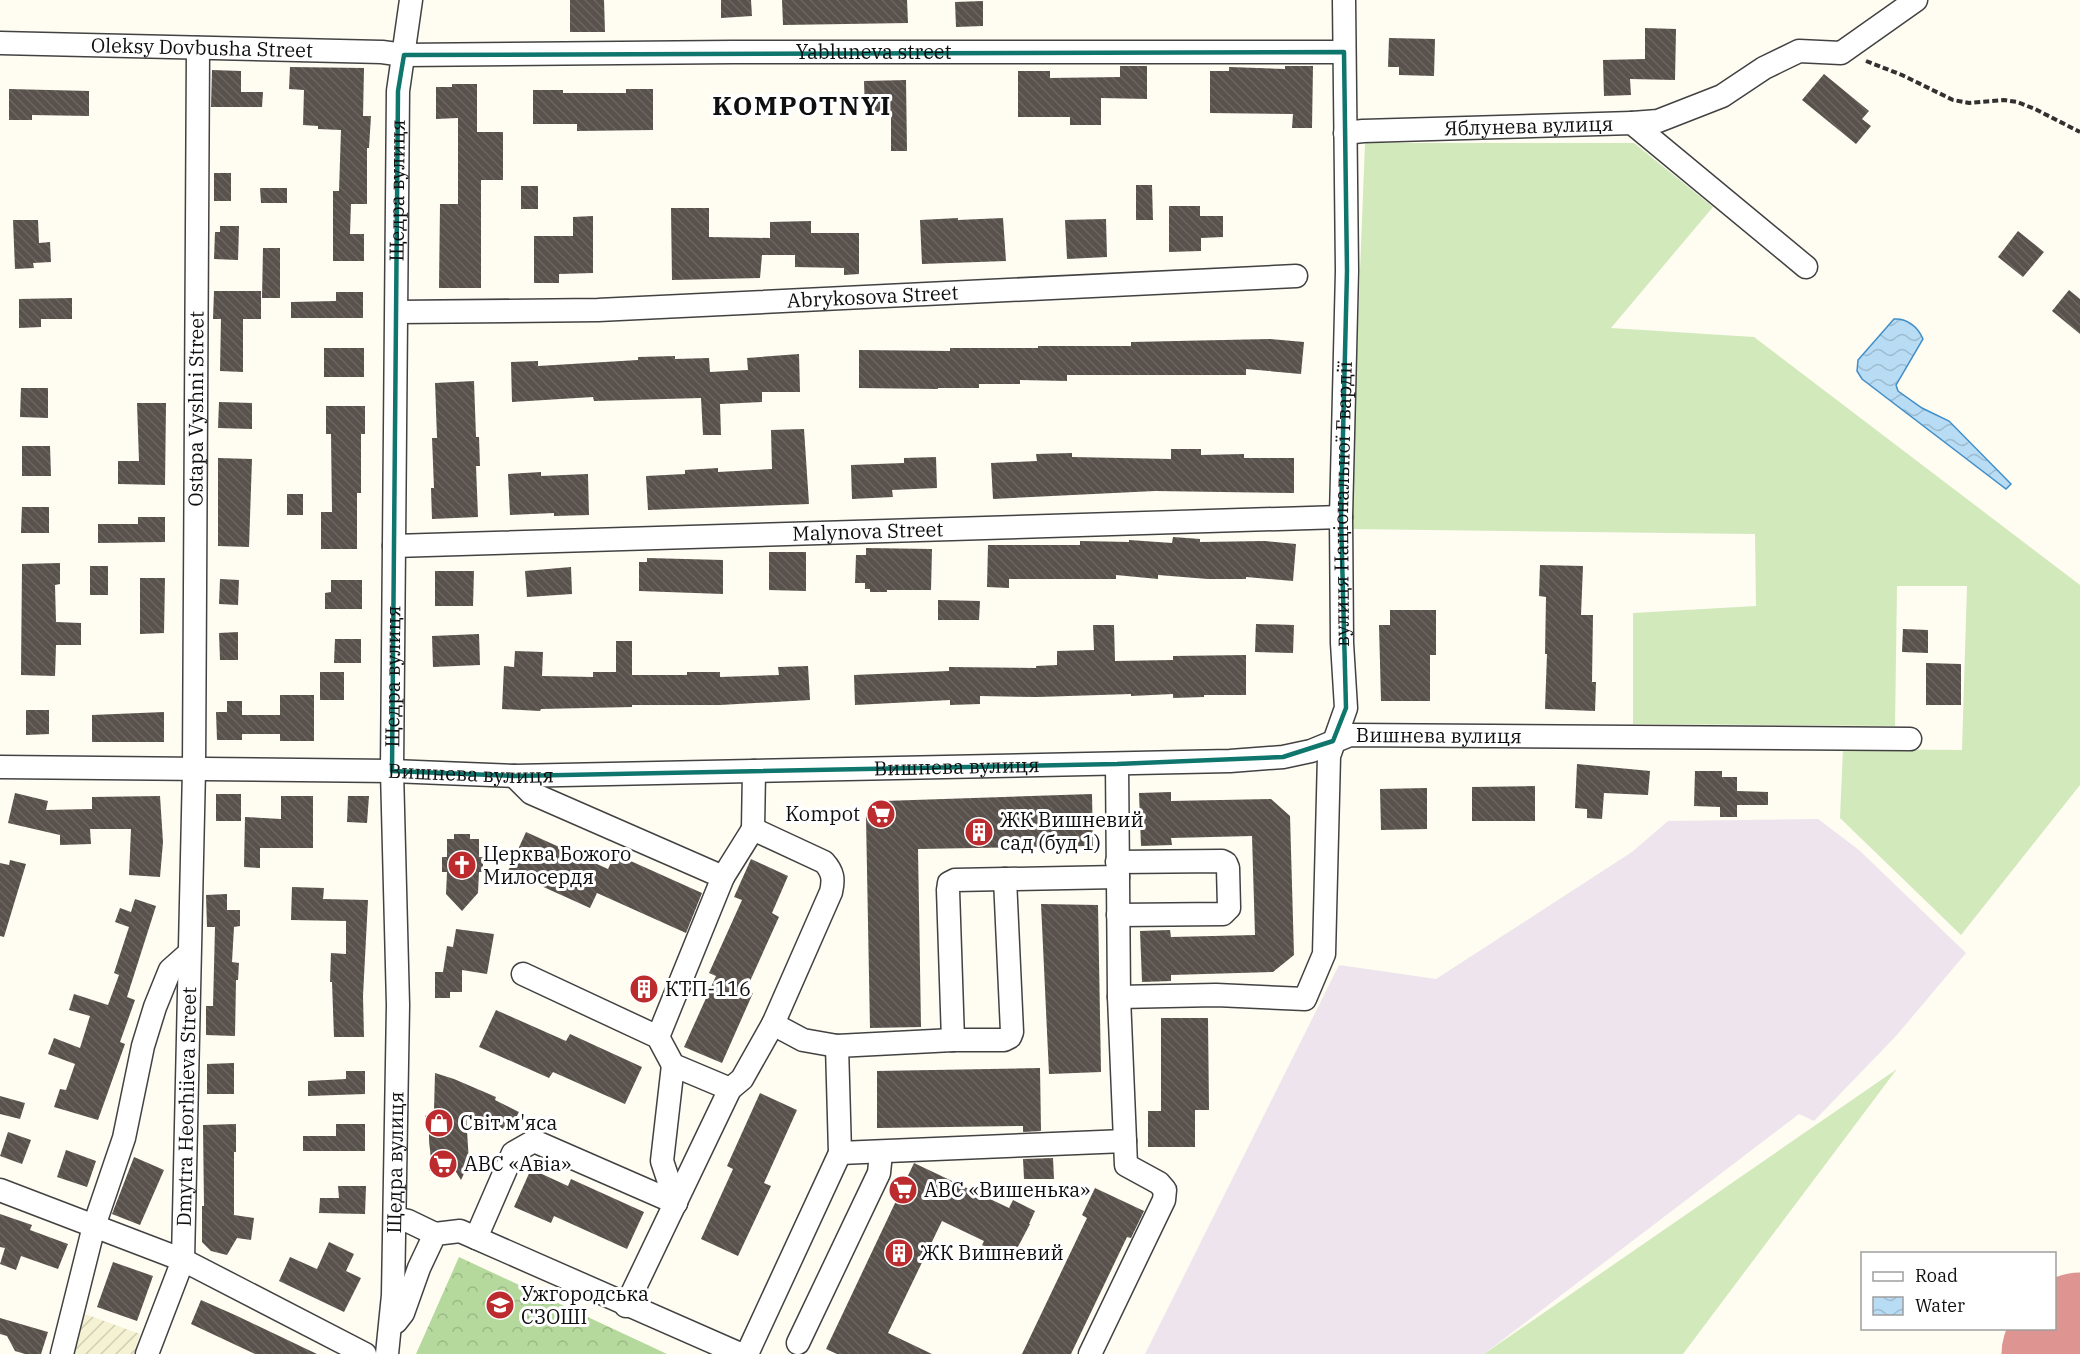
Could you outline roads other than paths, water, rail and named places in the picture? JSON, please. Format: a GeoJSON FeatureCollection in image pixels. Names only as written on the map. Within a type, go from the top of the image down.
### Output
{"type":"FeatureCollection","features":[{"type":"Feature","properties":{"kind":"street","name":"Щедра вулиця"},"geometry":{"type":"LineString","coordinates":[[387,1354],[391,1328],[395,1218],[398,1005],[392,771],[398,312],[398,91],[411,0]]}},
{"type":"Feature","properties":{"kind":"street","name":"вулиця Національної Гвардії"},"geometry":{"type":"LineString","coordinates":[[1119,997],[1216,995],[1305,999],[1324,954],[1329,756],[1346,708],[1342,643],[1341,517],[1347,271],[1344,0]]}},
{"type":"Feature","properties":{"kind":"street"},"geometry":{"type":"LineString","coordinates":[[1632,123],[1658,121],[1722,96],[1764,68],[1799,51],[1840,53],[1916,0]]}},
{"type":"Feature","properties":{"kind":"street","name":"Oleksy Dovbusha Street"},"geometry":{"type":"LineString","coordinates":[[0,43],[382,52],[404,55]]}},
{"type":"Feature","properties":{"kind":"street","name":"Ostapa Vyshni Street"},"geometry":{"type":"LineString","coordinates":[[194,769],[198,48]]}},
{"type":"Feature","properties":{"kind":"street","name":"Yabluneva street"},"geometry":{"type":"LineString","coordinates":[[404,55],[733,52],[1344,52]]}},
{"type":"Feature","properties":{"kind":"street","name":"Яблунева вулиця"},"geometry":{"type":"LineString","coordinates":[[1345,133],[1363,130],[1632,123],[1806,267]]}},
{"type":"Feature","properties":{"kind":"street","name":"Abrykosova Street"},"geometry":{"type":"LineString","coordinates":[[398,312],[610,310],[1296,276]]}},
{"type":"Feature","properties":{"kind":"street","name":"Malynova Street"},"geometry":{"type":"LineString","coordinates":[[394,546],[1341,517]]}},
{"type":"Feature","properties":{"kind":"street","name":"Вишнева вулиця"},"geometry":{"type":"LineString","coordinates":[[0,767],[392,771],[514,776],[1117,764],[1283,757],[1311,751],[1350,735],[1910,739]]}},
{"type":"Feature","properties":{"kind":"street"},"geometry":{"type":"LineString","coordinates":[[1090,1354],[1164,1200],[1165,1190],[1159,1183],[1125,1165],[1119,997],[1117,764]]}},
{"type":"Feature","properties":{"kind":"street","name":"Dmytra Heorhiieva Street"},"geometry":{"type":"LineString","coordinates":[[183,1260],[188,954],[194,769]]}},
{"type":"Feature","properties":{"kind":"street"},"geometry":{"type":"LineString","coordinates":[[658,1037],[723,877],[753,829],[754,771]]}},
{"type":"Feature","properties":{"kind":"street"},"geometry":{"type":"LineString","coordinates":[[514,776],[531,793],[723,877]]}},
{"type":"Feature","properties":{"kind":"street"},"geometry":{"type":"LineString","coordinates":[[626,1306],[730,1089],[742,1079],[773,1024],[831,892],[834,879],[831,870],[824,862],[753,829]]}},
{"type":"Feature","properties":{"kind":"street"},"geometry":{"type":"LineString","coordinates":[[953,1040],[949,883],[956,880],[1005,879],[1221,861],[1226,863],[1229,908],[1223,914],[1118,915]]}},
{"type":"Feature","properties":{"kind":"street"},"geometry":{"type":"LineString","coordinates":[[773,1024],[803,1040],[837,1046],[953,1040],[1004,1040],[1010,1037],[1012,1032],[1005,879]]}},
{"type":"Feature","properties":{"kind":"street","name":"Dmytra Heorhiieva Street"},"geometry":{"type":"LineString","coordinates":[[94,1226],[124,1138],[143,1047],[155,1007],[170,970],[188,954]]}},
{"type":"Feature","properties":{"kind":"street"},"geometry":{"type":"LineString","coordinates":[[523,974],[658,1037],[673,1065],[662,1161],[676,1203]]}},
{"type":"Feature","properties":{"kind":"street"},"geometry":{"type":"LineString","coordinates":[[747,1354],[840,1154],[837,1046]]}},
{"type":"Feature","properties":{"kind":"street"},"geometry":{"type":"LineString","coordinates":[[673,1065],[730,1089]]}},
{"type":"Feature","properties":{"kind":"street"},"geometry":{"type":"LineString","coordinates":[[476,1238],[513,1153],[534,1141],[676,1203]]}},
{"type":"Feature","properties":{"kind":"street"},"geometry":{"type":"LineString","coordinates":[[840,1154],[1125,1141]]}},
{"type":"Feature","properties":{"kind":"street"},"geometry":{"type":"LineString","coordinates":[[798,1343],[879,1173],[881,1152]]}},
{"type":"Feature","properties":{"kind":"street","name":"Dmytra Heorhiieva Street"},"geometry":{"type":"LineString","coordinates":[[0,1190],[183,1260],[365,1354]]}},
{"type":"Feature","properties":{"kind":"street"},"geometry":{"type":"LineString","coordinates":[[395,1218],[408,1221],[435,1234],[460,1231],[626,1306],[740,1354]]}},
{"type":"Feature","properties":{"kind":"street"},"geometry":{"type":"LineString","coordinates":[[62,1354],[94,1226]]}},
{"type":"Feature","properties":{"kind":"street"},"geometry":{"type":"LineString","coordinates":[[391,1328],[403,1313],[419,1268],[435,1234]]}},
{"type":"Feature","properties":{"kind":"street"},"geometry":{"type":"LineString","coordinates":[[147,1354],[183,1260]]}},
{"type":"Feature","properties":{"kind":"water"},"geometry":{"type":"Polygon","coordinates":[[[1894,319],[1912,324],[1923,339],[1896,385],[1898,391],[1922,408],[1949,421],[2011,484],[2006,489],[1862,379],[1857,371],[1858,360],[1894,319]]]}},
{"type":"Feature","properties":{"kind":"place","name":"Kompot"},"geometry":{"type":"Point","coordinates":[881,814]}},
{"type":"Feature","properties":{"kind":"place","name":"ЖК Вишневий сад (буд 1)"},"geometry":{"type":"Point","coordinates":[979,832]}},
{"type":"Feature","properties":{"kind":"place","name":"Церква Божого Милосердя"},"geometry":{"type":"Point","coordinates":[462,865]}},
{"type":"Feature","properties":{"kind":"place","name":"КТП-116"},"geometry":{"type":"Point","coordinates":[644,989]}},
{"type":"Feature","properties":{"kind":"place","name":"Світ м'яса"},"geometry":{"type":"Point","coordinates":[439,1123]}},
{"type":"Feature","properties":{"kind":"place","name":"ABC «Авіа»"},"geometry":{"type":"Point","coordinates":[443,1164]}},
{"type":"Feature","properties":{"kind":"place","name":"ABC «Вишенька»"},"geometry":{"type":"Point","coordinates":[903,1190]}},
{"type":"Feature","properties":{"kind":"place","name":"ЖК Вишневий"},"geometry":{"type":"Point","coordinates":[899,1253]}},
{"type":"Feature","properties":{"kind":"place","name":"Ужгородська СЗОШІ"},"geometry":{"type":"Point","coordinates":[500,1305]}},
{"type":"Feature","properties":{"kind":"district","name":"KOMPOTNYI"},"geometry":{"type":"Point","coordinates":[802,106]}}]}
